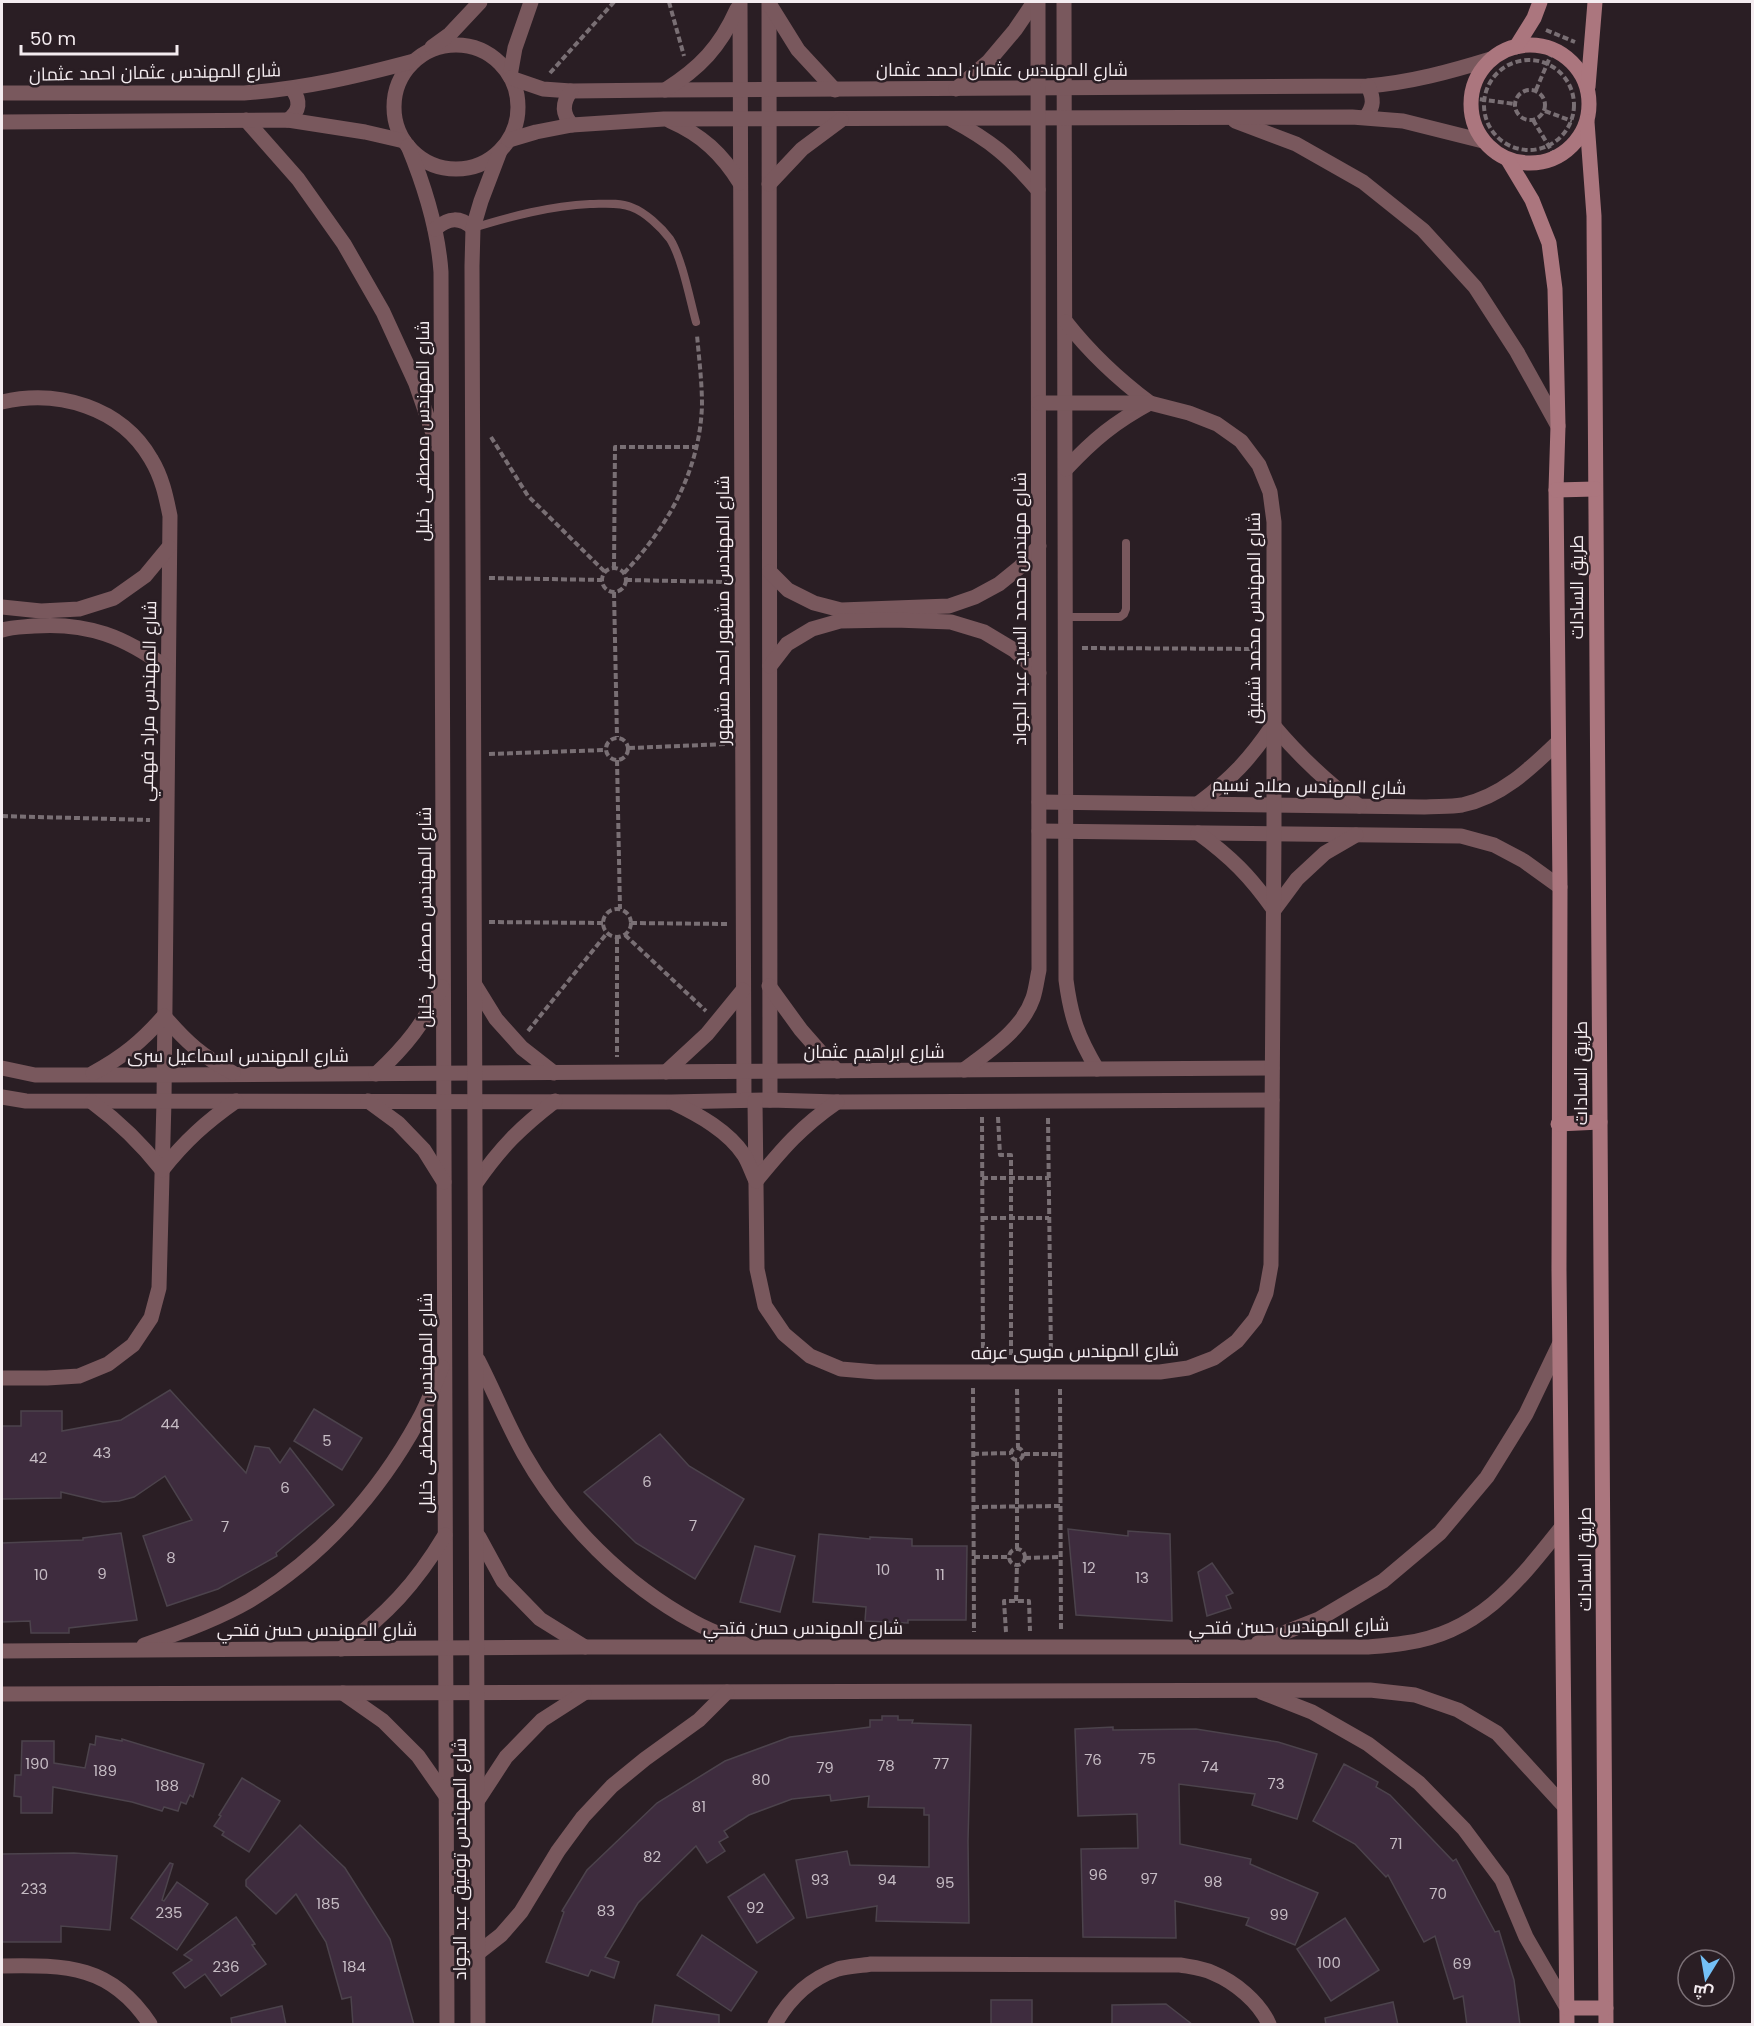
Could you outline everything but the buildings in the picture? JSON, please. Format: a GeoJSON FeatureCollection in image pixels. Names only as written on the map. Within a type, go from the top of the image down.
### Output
{"type":"FeatureCollection","features":[{"type":"Feature","properties":{"kind":"main road"},"geometry":{"type":"LineString","coordinates":[[1516,47],[1534,18],[1540,2]]}},
{"type":"Feature","properties":{"kind":"main road"},"geometry":{"type":"LineString","coordinates":[[1587,90],[1595,2]]}},
{"type":"Feature","properties":{"kind":"main road"},"geometry":{"type":"LineString","coordinates":[[1581,122],[1580,137],[1569,149],[1552,152],[1540,163],[1524,164],[1508,159],[1494,152],[1483,141],[1473,121],[1477,99],[1477,76],[1491,59],[1516,47],[1528,45],[1550,57],[1565,57],[1575,66],[1587,90]]}},
{"type":"Feature","properties":{"kind":"main road","name":"طريق السادات"},"geometry":{"type":"LineString","coordinates":[[1587,90],[1589,106],[1581,122],[1594,216],[1606,2025]]}},
{"type":"Feature","properties":{"kind":"main road","name":"طريق السادات"},"geometry":{"type":"LineString","coordinates":[[1508,159],[1532,200],[1549,243],[1555,289],[1558,426],[1556,490],[1560,887],[1559,1345],[1567,2025]]}},
{"type":"Feature","properties":{"kind":"main road"},"geometry":{"type":"LineString","coordinates":[[1556,490],[1595,489]]}},
{"type":"Feature","properties":{"kind":"main road"},"geometry":{"type":"LineString","coordinates":[[1558,1124],[1600,1122]]}},
{"type":"Feature","properties":{"kind":"main road"},"geometry":{"type":"LineString","coordinates":[[1567,2008],[1606,2008]]}},
{"type":"Feature","properties":{"kind":"street"},"geometry":{"type":"LineString","coordinates":[[480,2],[450,34],[420,56],[404,72],[398,85],[394,99],[397,128],[406,144],[419,157],[432,164],[453,168],[475,166],[489,160],[504,145],[536,132],[572,125],[664,119],[1366,117],[1403,122],[1483,141]]}},
{"type":"Feature","properties":{"kind":"street"},"geometry":{"type":"LineString","coordinates":[[510,77],[514,48],[531,2]]}},
{"type":"Feature","properties":{"kind":"street"},"geometry":{"type":"LineString","coordinates":[[665,90],[690,75],[711,54],[728,30],[740,2]]}},
{"type":"Feature","properties":{"kind":"street","name":"شارع المهندس مشهور احمد مشهور"},"geometry":{"type":"LineString","coordinates":[[740,2],[744,1071],[756,1100]]}},
{"type":"Feature","properties":{"kind":"street"},"geometry":{"type":"LineString","coordinates":[[956,89],[988,62],[1016,30],[1036,2]]}},
{"type":"Feature","properties":{"kind":"street","name":"شارع مهندس محمد السيد عبد الجواد"},"geometry":{"type":"LineString","coordinates":[[964,1070],[996,1046],[1018,1025],[1032,999],[1039,970],[1036,2]]}},
{"type":"Feature","properties":{"kind":"street"},"geometry":{"type":"LineString","coordinates":[[1064,2],[1066,980],[1070,1012],[1081,1042],[1097,1070]]}},
{"type":"Feature","properties":{"kind":"street"},"geometry":{"type":"LineString","coordinates":[[769,3],[798,50],[836,90]]}},
{"type":"Feature","properties":{"kind":"street"},"geometry":{"type":"LineString","coordinates":[[756,1100],[770,1071],[769,3]]}},
{"type":"Feature","properties":{"kind":"street"},"geometry":{"type":"LineString","coordinates":[[420,56],[454,44],[483,51],[495,59],[510,77],[517,96],[518,112],[515,127],[504,145],[480,201],[473,228],[472,267],[478,1693]]}},
{"type":"Feature","properties":{"kind":"street","name":"شارع المهندس عثمان احمد عثمان"},"geometry":{"type":"LineString","coordinates":[[2,93],[244,93],[292,89],[370,73],[420,56]]}},
{"type":"Feature","properties":{"kind":"street","name":"شارع المهندس عثمان احمد عثمان"},"geometry":{"type":"LineString","coordinates":[[510,77],[537,87],[571,92],[1368,86],[1407,82],[1491,59]]}},
{"type":"Feature","properties":{"kind":"street"},"geometry":{"type":"LineString","coordinates":[[1366,117],[1372,108],[1373,96],[1368,86]]}},
{"type":"Feature","properties":{"kind":"street"},"geometry":{"type":"LineString","coordinates":[[288,120],[299,106],[298,96],[292,89]]}},
{"type":"Feature","properties":{"kind":"street"},"geometry":{"type":"LineString","coordinates":[[571,92],[564,105],[564,112],[572,125]]}},
{"type":"Feature","properties":{"kind":"street"},"geometry":{"type":"LineString","coordinates":[[1223,117],[1296,144],[1363,182],[1423,230],[1475,287],[1516,352],[1558,426]]}},
{"type":"Feature","properties":{"kind":"street"},"geometry":{"type":"LineString","coordinates":[[949,118],[983,137],[1006,155],[1038,190]]}},
{"type":"Feature","properties":{"kind":"street"},"geometry":{"type":"LineString","coordinates":[[664,119],[688,129],[709,143],[727,162],[740,183]]}},
{"type":"Feature","properties":{"kind":"street"},"geometry":{"type":"LineString","coordinates":[[246,120],[298,179],[355,263],[383,312],[416,384],[442,459]]}},
{"type":"Feature","properties":{"kind":"street"},"geometry":{"type":"LineString","coordinates":[[2,122],[288,120],[346,129],[406,144]]}},
{"type":"Feature","properties":{"kind":"street"},"geometry":{"type":"LineString","coordinates":[[769,184],[802,149],[841,120]]}},
{"type":"Feature","properties":{"kind":"street","name":"شارع المهندس مصطفى خليل"},"geometry":{"type":"LineString","coordinates":[[406,144],[419,173],[435,229],[441,272],[446,1693]]}},
{"type":"Feature","properties":{"kind":"street"},"geometry":{"type":"LineString","coordinates":[[435,229],[444,222],[454,219],[465,221],[473,228]]}},
{"type":"Feature","properties":{"kind":"street"},"geometry":{"type":"LineString","coordinates":[[1066,322],[1097,359],[1119,380],[1150,403],[1119,420],[1091,442],[1066,468]]}},
{"type":"Feature","properties":{"kind":"street","name":"شارع المهندس مراد فهمي"},"geometry":{"type":"LineString","coordinates":[[2,393],[18,398]]}},
{"type":"Feature","properties":{"kind":"street","name":"شارع المهندس مراد فهمي"},"geometry":{"type":"LineString","coordinates":[[2,402],[18,398],[49,397],[79,403],[107,415],[132,434],[151,458],[164,486],[170,516],[164,1101],[159,1288],[151,1318],[133,1345],[108,1364],[79,1376],[2,1378]]}},
{"type":"Feature","properties":{"kind":"street","name":"شارع المهندس محمد شفيق"},"geometry":{"type":"LineString","coordinates":[[1039,402],[1150,403],[1189,413],[1217,424],[1241,441],[1259,465],[1270,492],[1274,522],[1274,833]]}},
{"type":"Feature","properties":{"kind":"street"},"geometry":{"type":"LineString","coordinates":[[770,666],[787,644],[812,629],[840,621],[949,606],[975,597],[999,584],[1020,567],[1039,546]]}},
{"type":"Feature","properties":{"kind":"street"},"geometry":{"type":"LineString","coordinates":[[2,630],[114,598],[145,576],[169,547]]}},
{"type":"Feature","properties":{"kind":"street"},"geometry":{"type":"LineString","coordinates":[[770,572],[788,590],[813,603],[841,610],[895,614],[951,622],[984,632],[1014,650],[1039,673]]}},
{"type":"Feature","properties":{"kind":"street"},"geometry":{"type":"LineString","coordinates":[[2,607],[108,634],[140,648],[168,668]]}},
{"type":"Feature","properties":{"kind":"street"},"geometry":{"type":"LineString","coordinates":[[1199,804],[1228,781],[1253,755],[1273,725],[1298,755],[1327,782],[1359,806]]}},
{"type":"Feature","properties":{"kind":"street","name":"شارع المهندس صلاح نسيم"},"geometry":{"type":"LineString","coordinates":[[1039,802],[1462,805],[1497,793],[1527,772],[1558,742]]}},
{"type":"Feature","properties":{"kind":"street"},"geometry":{"type":"LineString","coordinates":[[1039,831],[1461,836],[1494,845],[1524,861],[1560,887]]}},
{"type":"Feature","properties":{"kind":"street"},"geometry":{"type":"LineString","coordinates":[[1198,833],[1227,854],[1253,880],[1274,910],[1297,879],[1325,853],[1358,834]]}},
{"type":"Feature","properties":{"kind":"street","name":"شارع المهندس موسى عرفه"},"geometry":{"type":"LineString","coordinates":[[756,1100],[757,1269],[765,1306],[784,1334],[810,1356],[842,1369],[876,1372],[1160,1372],[1188,1368],[1215,1358],[1237,1341],[1255,1319],[1266,1293],[1270,1265],[1274,833]]}},
{"type":"Feature","properties":{"kind":"street"},"geometry":{"type":"LineString","coordinates":[[376,1074],[404,1048],[426,1018],[444,984]]}},
{"type":"Feature","properties":{"kind":"street"},"geometry":{"type":"LineString","coordinates":[[475,985],[495,1019],[518,1043],[554,1073]]}},
{"type":"Feature","properties":{"kind":"street"},"geometry":{"type":"LineString","coordinates":[[769,986],[801,1030],[837,1071]]}},
{"type":"Feature","properties":{"kind":"street"},"geometry":{"type":"LineString","coordinates":[[666,1072],[717,1022],[743,990]]}},
{"type":"Feature","properties":{"kind":"street"},"geometry":{"type":"LineString","coordinates":[[91,1074],[119,1059],[164,1016],[184,1040],[208,1060],[236,1075]]}},
{"type":"Feature","properties":{"kind":"street","name":"شارع المهندس اسماعيل سرى"},"geometry":{"type":"LineString","coordinates":[[2,1068],[35,1074],[476,1073]]}},
{"type":"Feature","properties":{"kind":"street","name":"شارع ابراهيم عثمان"},"geometry":{"type":"LineString","coordinates":[[476,1073],[1272,1068]]}},
{"type":"Feature","properties":{"kind":"street"},"geometry":{"type":"LineString","coordinates":[[2,1097],[26,1101],[92,1102],[1272,1100]]}},
{"type":"Feature","properties":{"kind":"street"},"geometry":{"type":"LineString","coordinates":[[92,1102],[118,1121],[142,1144],[162,1170],[183,1143],[208,1120],[236,1101]]}},
{"type":"Feature","properties":{"kind":"street"},"geometry":{"type":"LineString","coordinates":[[368,1101],[398,1123],[424,1150],[444,1182]]}},
{"type":"Feature","properties":{"kind":"street"},"geometry":{"type":"LineString","coordinates":[[476,1182],[498,1152],[524,1124],[555,1101]]}},
{"type":"Feature","properties":{"kind":"street"},"geometry":{"type":"LineString","coordinates":[[671,1102],[699,1115],[723,1133],[744,1155],[756,1181],[793,1136],[837,1102]]}},
{"type":"Feature","properties":{"kind":"street"},"geometry":{"type":"LineString","coordinates":[[1251,1646],[1319,1619],[1338,1608],[1383,1581],[1440,1533],[1487,1477],[1526,1414],[1559,1345]]}},
{"type":"Feature","properties":{"kind":"street"},"geometry":{"type":"LineString","coordinates":[[477,1358],[524,1454],[557,1504],[597,1550],[643,1589],[694,1622],[749,1647]]}},
{"type":"Feature","properties":{"kind":"street"},"geometry":{"type":"LineString","coordinates":[[133,1650],[192,1629],[249,1601],[300,1564],[347,1522],[387,1473],[420,1419],[445,1362]]}},
{"type":"Feature","properties":{"kind":"street","name":"شارع المهندس حسن فتحي"},"geometry":{"type":"LineString","coordinates":[[2,1651],[585,1647],[1368,1647],[1407,1643],[1444,1632],[1479,1615],[1509,1591],[1561,1528]]}},
{"type":"Feature","properties":{"kind":"street"},"geometry":{"type":"LineString","coordinates":[[340,1649],[372,1626],[400,1599],[425,1569],[446,1535]]}},
{"type":"Feature","properties":{"kind":"street"},"geometry":{"type":"LineString","coordinates":[[477,1535],[503,1581],[540,1619],[585,1647]]}},
{"type":"Feature","properties":{"kind":"street"},"geometry":{"type":"LineString","coordinates":[[1252,1689],[1312,1712],[1368,1744],[1419,1783],[1434,1798],[1464,1829],[1502,1880],[1526,1937],[1567,2008]]}},
{"type":"Feature","properties":{"kind":"street"},"geometry":{"type":"LineString","coordinates":[[2,1694],[1370,1690],[1415,1695],[1458,1710],[1497,1733],[1564,1806]]}},
{"type":"Feature","properties":{"kind":"street"},"geometry":{"type":"LineString","coordinates":[[478,1800],[506,1757],[542,1720],[586,1692]]}},
{"type":"Feature","properties":{"kind":"street"},"geometry":{"type":"LineString","coordinates":[[478,1953],[501,1935],[521,1912],[558,1851],[612,1786],[699,1720],[727,1692]]}},
{"type":"Feature","properties":{"kind":"street"},"geometry":{"type":"LineString","coordinates":[[343,1693],[390,1728],[418,1756],[446,1796]]}},
{"type":"Feature","properties":{"kind":"street","name":"شارع المهندس توفيق عبد الجواد"},"geometry":{"type":"LineString","coordinates":[[446,1693],[447,2025]]}},
{"type":"Feature","properties":{"kind":"street","name":"شارع المهندس توفيق عبد الجواد"},"geometry":{"type":"LineString","coordinates":[[478,1693],[478,2025]]}},
{"type":"Feature","properties":{"kind":"street"},"geometry":{"type":"LineString","coordinates":[[775,2025],[786,2005],[809,1983],[839,1969],[871,1964],[1180,1965],[1213,1972],[1242,1990],[1265,2016],[1269,2025]]}},
{"type":"Feature","properties":{"kind":"street"},"geometry":{"type":"LineString","coordinates":[[2,1965],[42,1965],[78,1969],[110,1983],[137,2005],[150,2025]]}},
{"type":"Feature","properties":{"kind":"lane"},"geometry":{"type":"LineString","coordinates":[[473,228],[519,214],[564,206],[608,204],[632,207],[651,219],[670,240],[685,278],[696,322]]}},
{"type":"Feature","properties":{"kind":"lane"},"geometry":{"type":"LineString","coordinates":[[1066,616],[1120,616],[1124,614],[1126,609],[1126,543]]}},
{"type":"Feature","properties":{"kind":"path"},"geometry":{"type":"LineString","coordinates":[[537,87],[614,2]]}},
{"type":"Feature","properties":{"kind":"path"},"geometry":{"type":"LineString","coordinates":[[669,2],[690,75]]}},
{"type":"Feature","properties":{"kind":"path"},"geometry":{"type":"LineString","coordinates":[[1542,29],[1576,43],[1577,33]]}},
{"type":"Feature","properties":{"kind":"path"},"geometry":{"type":"LineString","coordinates":[[1536,90],[1550,57]]}},
{"type":"Feature","properties":{"kind":"path"},"geometry":{"type":"LineString","coordinates":[[1477,99],[1502,69],[1523,60],[1550,57]]}},
{"type":"Feature","properties":{"kind":"path"},"geometry":{"type":"LineString","coordinates":[[1550,57],[1571,87],[1581,122]]}},
{"type":"Feature","properties":{"kind":"path"},"geometry":{"type":"LineString","coordinates":[[1528,89],[1536,90],[1545,99],[1545,111],[1540,117],[1526,120],[1520,116],[1515,104],[1517,97],[1528,89]]}},
{"type":"Feature","properties":{"kind":"path"},"geometry":{"type":"LineString","coordinates":[[1477,99],[1515,104]]}},
{"type":"Feature","properties":{"kind":"path"},"geometry":{"type":"LineString","coordinates":[[1477,99],[1484,111],[1487,123],[1502,142],[1525,150],[1552,152]]}},
{"type":"Feature","properties":{"kind":"path"},"geometry":{"type":"LineString","coordinates":[[1545,111],[1581,122]]}},
{"type":"Feature","properties":{"kind":"path"},"geometry":{"type":"LineString","coordinates":[[1533,120],[1552,152]]}},
{"type":"Feature","properties":{"kind":"path"},"geometry":{"type":"LineString","coordinates":[[1552,152],[1559,140],[1581,122]]}},
{"type":"Feature","properties":{"kind":"path"},"geometry":{"type":"LineString","coordinates":[[624,573],[644,552],[667,520],[688,476],[696,447],[702,404],[696,322]]}},
{"type":"Feature","properties":{"kind":"path"},"geometry":{"type":"LineString","coordinates":[[490,435],[528,496],[605,572]]}},
{"type":"Feature","properties":{"kind":"path"},"geometry":{"type":"LineString","coordinates":[[614,568],[615,447],[696,447]]}},
{"type":"Feature","properties":{"kind":"path"},"geometry":{"type":"LineString","coordinates":[[614,568],[624,573],[626,580],[620,591],[614,592],[603,586],[602,580],[605,572],[614,568]]}},
{"type":"Feature","properties":{"kind":"path"},"geometry":{"type":"LineString","coordinates":[[473,578],[602,580]]}},
{"type":"Feature","properties":{"kind":"path"},"geometry":{"type":"LineString","coordinates":[[626,580],[742,582]]}},
{"type":"Feature","properties":{"kind":"path"},"geometry":{"type":"LineString","coordinates":[[614,592],[616,737]]}},
{"type":"Feature","properties":{"kind":"path"},"geometry":{"type":"LineString","coordinates":[[1066,648],[1273,649]]}},
{"type":"Feature","properties":{"kind":"path"},"geometry":{"type":"LineString","coordinates":[[616,737],[627,743],[628,748],[626,757],[617,760],[611,759],[606,750],[608,741],[616,737]]}},
{"type":"Feature","properties":{"kind":"path"},"geometry":{"type":"LineString","coordinates":[[628,748],[742,744]]}},
{"type":"Feature","properties":{"kind":"path"},"geometry":{"type":"LineString","coordinates":[[474,755],[606,750]]}},
{"type":"Feature","properties":{"kind":"path"},"geometry":{"type":"LineString","coordinates":[[617,760],[620,909]]}},
{"type":"Feature","properties":{"kind":"path"},"geometry":{"type":"LineString","coordinates":[[2,816],[166,820]]}},
{"type":"Feature","properties":{"kind":"path"},"geometry":{"type":"LineString","coordinates":[[620,909],[630,917],[631,923],[625,935],[617,938],[607,933],[603,923],[608,912],[620,909]]}},
{"type":"Feature","properties":{"kind":"path"},"geometry":{"type":"LineString","coordinates":[[475,922],[603,923]]}},
{"type":"Feature","properties":{"kind":"path"},"geometry":{"type":"LineString","coordinates":[[631,923],[742,924]]}},
{"type":"Feature","properties":{"kind":"path"},"geometry":{"type":"LineString","coordinates":[[518,1043],[607,933]]}},
{"type":"Feature","properties":{"kind":"path"},"geometry":{"type":"LineString","coordinates":[[625,935],[717,1022]]}},
{"type":"Feature","properties":{"kind":"path"},"geometry":{"type":"LineString","coordinates":[[617,938],[618,1072]]}},
{"type":"Feature","properties":{"kind":"path"},"geometry":{"type":"LineString","coordinates":[[975,1646],[973,1454],[978,1372],[982,1218],[982,1101]]}},
{"type":"Feature","properties":{"kind":"path"},"geometry":{"type":"LineString","coordinates":[[998,1101],[1000,1155],[1011,1155],[1014,1372],[1018,1448],[1024,1454],[1060,1454]]}},
{"type":"Feature","properties":{"kind":"path"},"geometry":{"type":"LineString","coordinates":[[1048,1101],[1049,1218],[1060,1454],[1061,1646]]}},
{"type":"Feature","properties":{"kind":"path"},"geometry":{"type":"LineString","coordinates":[[982,1178],[1049,1178]]}},
{"type":"Feature","properties":{"kind":"path"},"geometry":{"type":"LineString","coordinates":[[982,1218],[1049,1218]]}},
{"type":"Feature","properties":{"kind":"path"},"geometry":{"type":"LineString","coordinates":[[973,1454],[1011,1453],[1018,1448]]}},
{"type":"Feature","properties":{"kind":"path"},"geometry":{"type":"LineString","coordinates":[[1011,1453],[1013,1459],[1017,1461]]}},
{"type":"Feature","properties":{"kind":"path"},"geometry":{"type":"LineString","coordinates":[[1017,1461],[1021,1460],[1024,1454]]}},
{"type":"Feature","properties":{"kind":"path"},"geometry":{"type":"LineString","coordinates":[[1017,1461],[1017,1550]]}},
{"type":"Feature","properties":{"kind":"path"},"geometry":{"type":"LineString","coordinates":[[973,1507],[1060,1506]]}},
{"type":"Feature","properties":{"kind":"path"},"geometry":{"type":"LineString","coordinates":[[1009,1557],[1013,1550],[1017,1550],[1024,1554],[1025,1558]]}},
{"type":"Feature","properties":{"kind":"path"},"geometry":{"type":"LineString","coordinates":[[974,1557],[1009,1557]]}},
{"type":"Feature","properties":{"kind":"path"},"geometry":{"type":"LineString","coordinates":[[1009,1557],[1010,1561],[1017,1565]]}},
{"type":"Feature","properties":{"kind":"path"},"geometry":{"type":"LineString","coordinates":[[1017,1565],[1025,1558],[1061,1557]]}},
{"type":"Feature","properties":{"kind":"path"},"geometry":{"type":"LineString","coordinates":[[1017,1565],[1017,1601]]}},
{"type":"Feature","properties":{"kind":"path"},"geometry":{"type":"LineString","coordinates":[[1006,1647],[1004,1601],[1029,1601],[1031,1646]]}}]}
